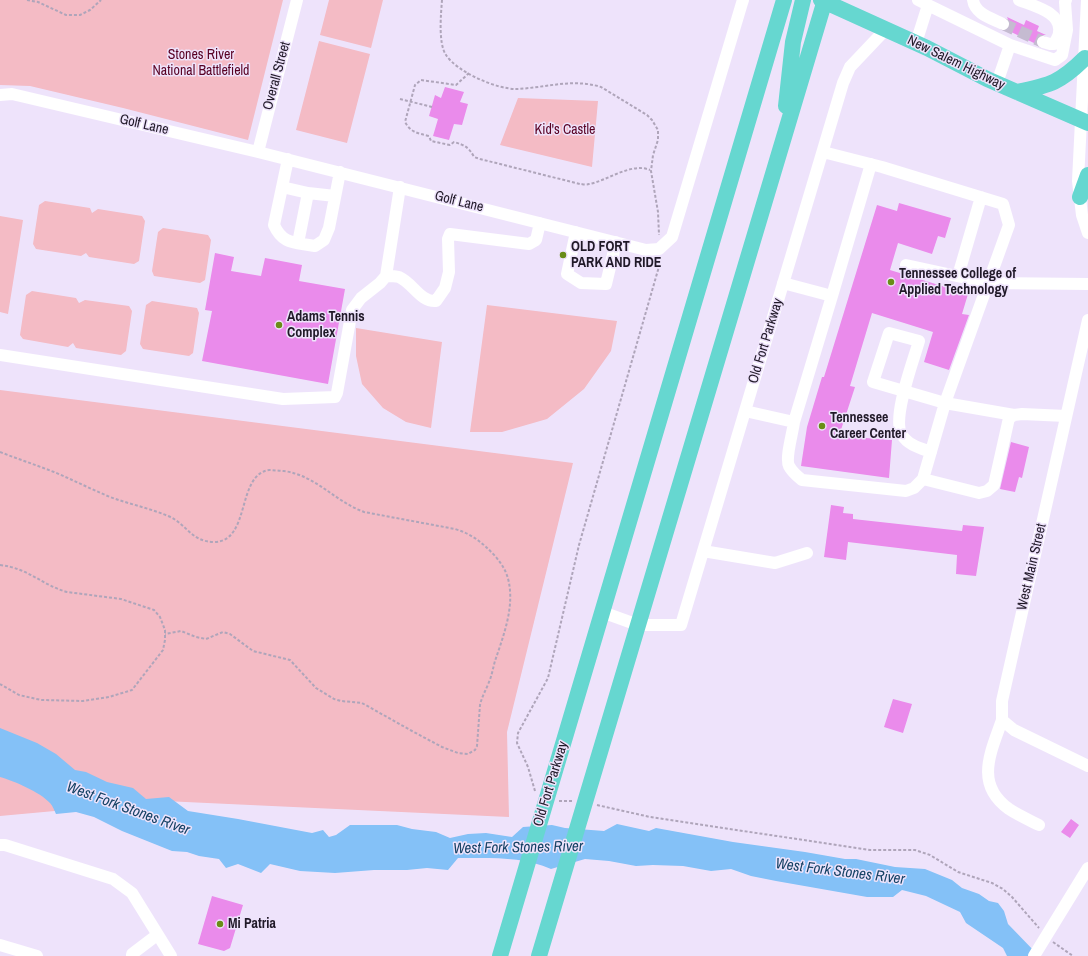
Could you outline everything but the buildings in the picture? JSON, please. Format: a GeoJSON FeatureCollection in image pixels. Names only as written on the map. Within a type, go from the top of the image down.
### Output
{"type":"FeatureCollection","features":[{"type":"Feature","properties":{"kind":"main road","name":"Old Fort Parkway"},"geometry":{"type":"LineString","coordinates":[[500,956],[784,0]]}},
{"type":"Feature","properties":{"kind":"main road"},"geometry":{"type":"LineString","coordinates":[[782,143],[792,50],[803,0]]}},
{"type":"Feature","properties":{"kind":"main road"},"geometry":{"type":"LineString","coordinates":[[539,956],[824,1]]}},
{"type":"Feature","properties":{"kind":"main road","name":"New Salem Highway"},"geometry":{"type":"LineString","coordinates":[[824,1],[916,43],[997,83],[1084,122]]}},
{"type":"Feature","properties":{"kind":"main road"},"geometry":{"type":"LineString","coordinates":[[1017,92],[1042,87],[1060,80],[1085,58]]}},
{"type":"Feature","properties":{"kind":"main road"},"geometry":{"type":"LineString","coordinates":[[1080,197],[1088,176]]}},
{"type":"Feature","properties":{"kind":"street","name":"Overall Street"},"geometry":{"type":"LineString","coordinates":[[258,152],[297,0]]}},
{"type":"Feature","properties":{"kind":"street","name":"Golf Lane"},"geometry":{"type":"LineString","coordinates":[[0,95],[12,94],[288,159],[646,250],[659,249],[672,237],[744,0]]}},
{"type":"Feature","properties":{"kind":"street"},"geometry":{"type":"LineString","coordinates":[[973,0],[977,11],[1003,24]]}},
{"type":"Feature","properties":{"kind":"street"},"geometry":{"type":"LineString","coordinates":[[1019,0],[1046,11],[1059,23],[1060,33],[1054,44],[1043,42]]}},
{"type":"Feature","properties":{"kind":"street"},"geometry":{"type":"LineString","coordinates":[[1087,0],[1084,122],[1078,182],[1082,215],[1088,233]]}},
{"type":"Feature","properties":{"kind":"street"},"geometry":{"type":"LineString","coordinates":[[916,43],[923,3],[1010,44],[1054,60],[1062,55],[1067,30],[1064,1]]}},
{"type":"Feature","properties":{"kind":"street","name":"Old Fort Parkway"},"geometry":{"type":"LineString","coordinates":[[602,612],[638,625],[681,625],[843,84],[850,67],[886,29]]}},
{"type":"Feature","properties":{"kind":"street"},"geometry":{"type":"LineString","coordinates":[[997,83],[1010,44]]}},
{"type":"Feature","properties":{"kind":"street"},"geometry":{"type":"LineString","coordinates":[[823,152],[872,164],[1003,204],[1009,225],[945,403],[923,479],[914,488],[906,491],[802,480],[794,474],[788,465],[794,422],[872,164]]}},
{"type":"Feature","properties":{"kind":"street"},"geometry":{"type":"LineString","coordinates":[[288,159],[274,225],[278,234],[286,241],[314,246],[324,240],[329,228],[340,172]]}},
{"type":"Feature","properties":{"kind":"street"},"geometry":{"type":"LineString","coordinates":[[282,187],[308,193],[335,196]]}},
{"type":"Feature","properties":{"kind":"street"},"geometry":{"type":"LineString","coordinates":[[0,355],[283,399],[335,397],[352,310],[361,298],[380,283],[386,276],[400,187]]}},
{"type":"Feature","properties":{"kind":"street"},"geometry":{"type":"LineString","coordinates":[[298,243],[308,193]]}},
{"type":"Feature","properties":{"kind":"street"},"geometry":{"type":"LineString","coordinates":[[958,276],[981,197]]}},
{"type":"Feature","properties":{"kind":"street"},"geometry":{"type":"LineString","coordinates":[[386,276],[398,277],[414,288],[423,298],[436,301],[445,288],[449,272],[448,239],[450,234],[529,244],[536,240],[540,223]]}},
{"type":"Feature","properties":{"kind":"street"},"geometry":{"type":"LineString","coordinates":[[576,232],[567,274],[581,282],[606,284],[616,242]]}},
{"type":"Feature","properties":{"kind":"street"},"geometry":{"type":"LineString","coordinates":[[906,266],[989,283],[1088,284]]}},
{"type":"Feature","properties":{"kind":"street"},"geometry":{"type":"LineString","coordinates":[[784,283],[832,296]]}},
{"type":"Feature","properties":{"kind":"street","name":"West Main Street"},"geometry":{"type":"LineString","coordinates":[[1039,825],[1010,810],[999,801],[992,792],[988,778],[990,756],[1002,720],[1002,701],[1088,320]]}},
{"type":"Feature","properties":{"kind":"street"},"geometry":{"type":"LineString","coordinates":[[931,452],[910,443],[901,435],[898,421],[903,392],[919,341],[889,332],[873,382],[903,392],[945,403],[1014,415],[1066,416]]}},
{"type":"Feature","properties":{"kind":"street"},"geometry":{"type":"LineString","coordinates":[[745,411],[794,422]]}},
{"type":"Feature","properties":{"kind":"street"},"geometry":{"type":"LineString","coordinates":[[923,479],[979,493],[987,491],[994,485],[1009,418],[1014,415]]}},
{"type":"Feature","properties":{"kind":"street"},"geometry":{"type":"LineString","coordinates":[[703,551],[775,563],[807,553]]}},
{"type":"Feature","properties":{"kind":"street"},"geometry":{"type":"LineString","coordinates":[[1002,720],[1014,730],[1088,766]]}},
{"type":"Feature","properties":{"kind":"street"},"geometry":{"type":"LineString","coordinates":[[0,845],[5,844],[113,879],[132,893],[171,956]]}},
{"type":"Feature","properties":{"kind":"street"},"geometry":{"type":"LineString","coordinates":[[1034,956],[1088,868]]}},
{"type":"Feature","properties":{"kind":"street"},"geometry":{"type":"LineString","coordinates":[[132,956],[132,954],[157,935]]}},
{"type":"Feature","properties":{"kind":"street"},"geometry":{"type":"LineString","coordinates":[[0,945],[37,956]]}},
{"type":"Feature","properties":{"kind":"path"},"geometry":{"type":"LineString","coordinates":[[27,0],[38,2],[66,14],[80,15],[90,10],[101,0]]}},
{"type":"Feature","properties":{"kind":"path"},"geometry":{"type":"LineString","coordinates":[[468,73],[456,85],[421,80],[415,85],[405,122],[409,129],[429,136],[431,141],[450,145],[454,142],[462,144],[469,148],[474,157],[480,159],[580,184],[589,184],[636,169],[647,169],[651,171]]}},
{"type":"Feature","properties":{"kind":"path"},"geometry":{"type":"LineString","coordinates":[[400,99],[432,106]]}},
{"type":"Feature","properties":{"kind":"path"},"geometry":{"type":"LineString","coordinates":[[0,452],[54,472],[109,496],[168,516],[181,524],[198,539],[204,541],[219,542],[232,534],[253,482],[261,473],[274,470],[302,475],[315,482],[351,507],[364,512],[455,529],[468,533],[484,544],[499,560],[505,570],[509,583],[509,602],[502,643],[489,682],[481,698],[477,746],[475,750],[468,754],[458,753],[442,747],[412,732],[362,703],[341,701],[334,698],[316,688],[290,660],[253,651],[230,634],[223,632],[206,639],[181,631],[165,634]]}},
{"type":"Feature","properties":{"kind":"path"},"geometry":{"type":"LineString","coordinates":[[0,565],[21,569],[34,575],[49,585],[68,592],[121,599],[148,607],[154,610],[160,617],[165,630],[163,650],[132,690],[125,693],[83,701],[41,700],[19,694],[0,684]]}},
{"type":"Feature","properties":{"kind":"green space","name":"Stones River National Battlefield"},"geometry":{"type":"Polygon","coordinates":[[[0,0],[283,0],[248,140],[30,86],[0,85],[0,0]]]}},
{"type":"Feature","properties":{"kind":"green space"},"geometry":{"type":"Polygon","coordinates":[[[329,0],[383,0],[371,48],[320,35],[329,0]]]}},
{"type":"Feature","properties":{"kind":"green space"},"geometry":{"type":"Polygon","coordinates":[[[319,41],[370,54],[347,143],[296,130],[319,41]]]}},
{"type":"Feature","properties":{"kind":"green space","name":"Kid's Castle"},"geometry":{"type":"Polygon","coordinates":[[[518,98],[598,101],[592,167],[500,145],[518,98]]]}},
{"type":"Feature","properties":{"kind":"green space"},"geometry":{"type":"Polygon","coordinates":[[[45,201],[90,208],[92,213],[98,209],[142,216],[145,221],[139,261],[134,264],[89,257],[86,253],[81,256],[36,249],[33,244],[39,205],[45,201]]]}},
{"type":"Feature","properties":{"kind":"green space"},"geometry":{"type":"Polygon","coordinates":[[[0,216],[23,220],[8,314],[0,312],[0,216]]]}},
{"type":"Feature","properties":{"kind":"green space"},"geometry":{"type":"Polygon","coordinates":[[[163,228],[208,235],[211,240],[205,280],[200,283],[154,276],[152,271],[158,232],[163,228]]]}},
{"type":"Feature","properties":{"kind":"green space"},"geometry":{"type":"Polygon","coordinates":[[[32,291],[76,298],[79,303],[85,300],[129,306],[132,311],[126,351],[121,355],[76,348],[73,343],[68,347],[23,339],[20,335],[26,295],[32,291]]]}},
{"type":"Feature","properties":{"kind":"green space"},"geometry":{"type":"Polygon","coordinates":[[[152,301],[197,308],[199,313],[193,353],[189,356],[143,349],[140,344],[146,305],[152,301]]]}},
{"type":"Feature","properties":{"kind":"green space"},"geometry":{"type":"Polygon","coordinates":[[[487,305],[617,321],[611,351],[584,389],[547,419],[502,432],[470,432],[487,305]]]}},
{"type":"Feature","properties":{"kind":"green space"},"geometry":{"type":"Polygon","coordinates":[[[356,328],[442,342],[431,428],[406,422],[383,408],[362,384],[356,356],[356,328]]]}},
{"type":"Feature","properties":{"kind":"green space"},"geometry":{"type":"Polygon","coordinates":[[[0,390],[573,463],[507,732],[509,817],[164,801],[0,816],[0,390]]]}},
{"type":"Feature","properties":{"kind":"water","name":"West Fork Stones River"},"geometry":{"type":"Polygon","coordinates":[[[0,728],[37,743],[56,754],[75,770],[86,772],[107,782],[133,788],[146,799],[169,797],[188,811],[312,833],[323,830],[329,837],[336,835],[350,825],[397,825],[412,829],[436,832],[450,838],[468,834],[486,833],[512,837],[523,827],[552,825],[565,828],[604,831],[617,824],[649,831],[656,828],[733,842],[845,859],[856,859],[895,867],[925,869],[952,880],[962,888],[979,894],[989,901],[998,903],[1004,911],[1008,924],[1039,956],[1007,956],[1003,948],[966,923],[960,912],[926,896],[902,890],[893,897],[867,897],[751,876],[731,869],[711,871],[683,866],[636,866],[609,861],[585,859],[551,869],[517,860],[482,858],[458,858],[448,870],[427,868],[335,873],[300,871],[270,864],[261,873],[238,864],[226,868],[219,859],[199,856],[187,852],[172,851],[122,831],[94,817],[76,812],[56,814],[51,804],[40,795],[19,784],[0,777],[0,728]]]}},
{"type":"Feature","properties":{"kind":"tunnel"},"geometry":{"type":"LineString","coordinates":[[1003,24],[1043,42]]}},
{"type":"Feature","properties":{"kind":"place","name":"OLD FORT PARK AND RIDE"},"geometry":{"type":"Point","coordinates":[563,255]}},
{"type":"Feature","properties":{"kind":"place","name":"Tennessee College of Applied Technology"},"geometry":{"type":"Point","coordinates":[891,282]}},
{"type":"Feature","properties":{"kind":"place","name":"Adams Tennis Complex"},"geometry":{"type":"Point","coordinates":[279,325]}},
{"type":"Feature","properties":{"kind":"place","name":"Tennessee Career Center"},"geometry":{"type":"Point","coordinates":[822,426]}},
{"type":"Feature","properties":{"kind":"place","name":"Mi Patria"},"geometry":{"type":"Point","coordinates":[220,924]}}]}
